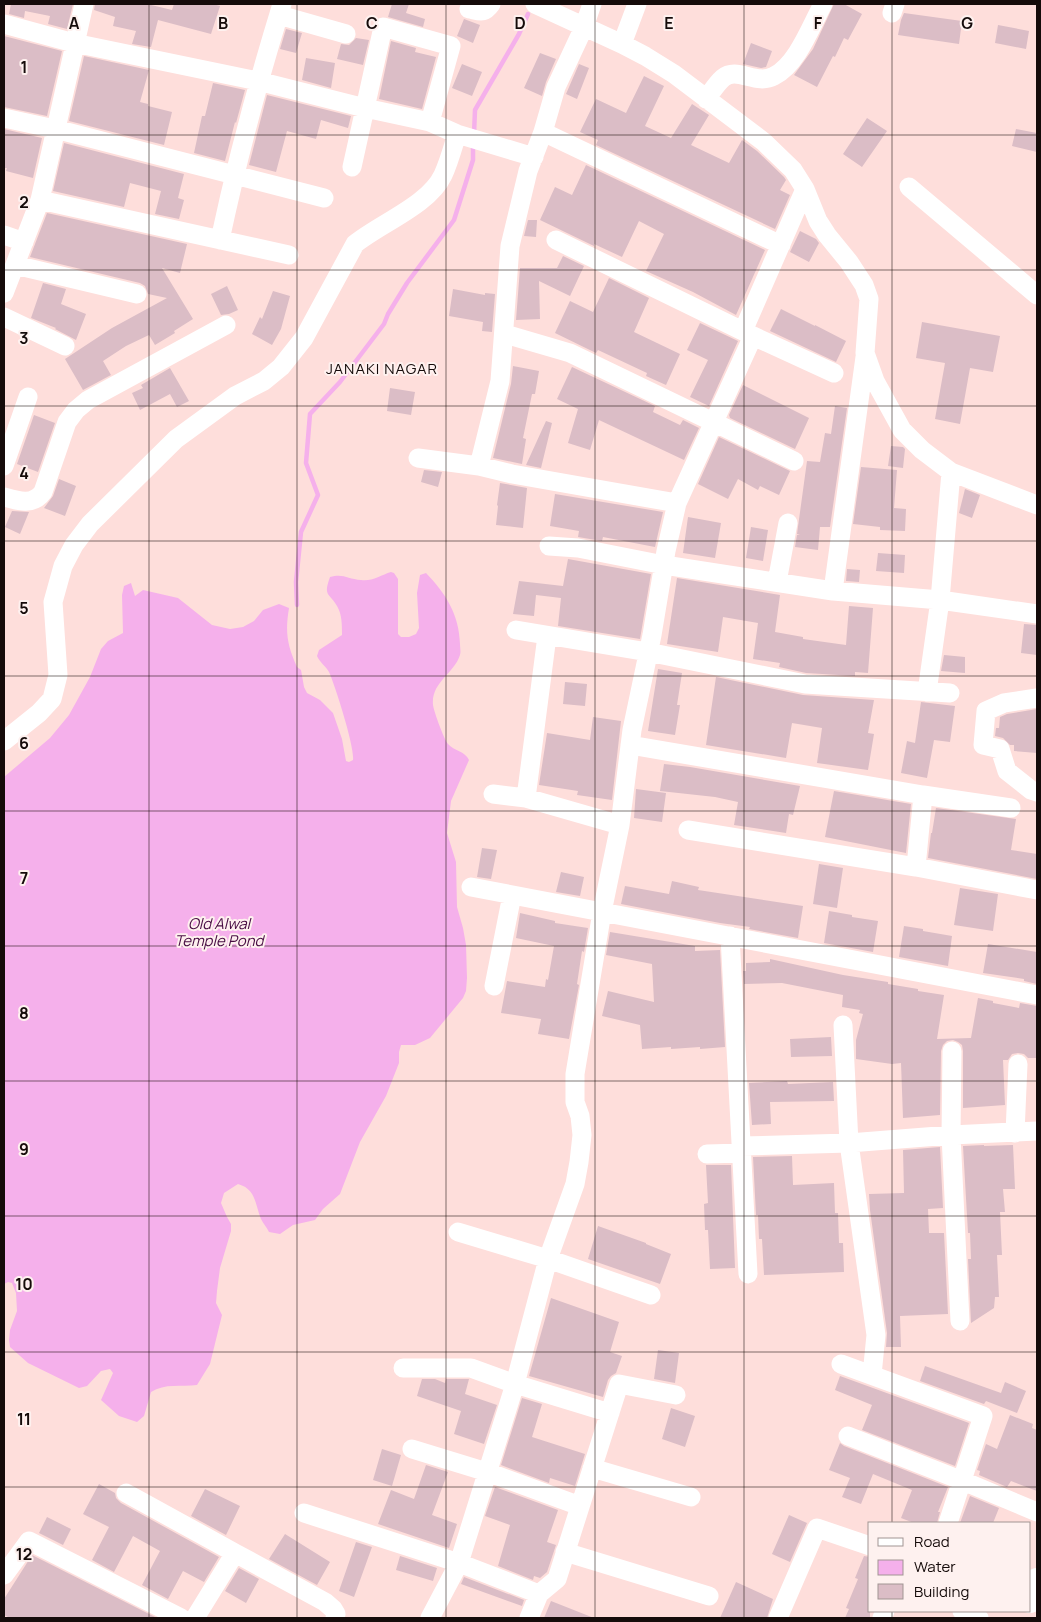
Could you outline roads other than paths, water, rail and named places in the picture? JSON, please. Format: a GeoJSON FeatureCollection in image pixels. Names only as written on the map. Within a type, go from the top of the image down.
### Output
{"type":"FeatureCollection","features":[{"type":"Feature","properties":{"kind":"main road"},"geometry":{"type":"LineString","coordinates":[[1031,1597],[1037,1582]]}},
{"type":"Feature","properties":{"kind":"street"},"geometry":{"type":"LineString","coordinates":[[4,293],[40,200],[84,4]]}},
{"type":"Feature","properties":{"kind":"street"},"geometry":{"type":"LineString","coordinates":[[469,9],[482,12],[487,10],[491,4]]}},
{"type":"Feature","properties":{"kind":"street"},"geometry":{"type":"LineString","coordinates":[[535,4],[645,56],[674,74],[764,142],[794,170],[827,235],[849,262],[864,285],[869,299],[865,353],[833,591]]}},
{"type":"Feature","properties":{"kind":"street"},"geometry":{"type":"LineString","coordinates":[[479,466],[500,381],[505,334],[510,246],[528,171],[544,132],[556,87],[584,28],[592,4]]}},
{"type":"Feature","properties":{"kind":"street"},"geometry":{"type":"LineString","coordinates":[[622,44],[637,4]]}},
{"type":"Feature","properties":{"kind":"street"},"geometry":{"type":"LineString","coordinates":[[706,100],[723,78],[730,74],[765,80],[783,70],[800,47],[823,4]]}},
{"type":"Feature","properties":{"kind":"street"},"geometry":{"type":"LineString","coordinates":[[220,240],[258,81],[280,9],[346,34]]}},
{"type":"Feature","properties":{"kind":"street"},"geometry":{"type":"LineString","coordinates":[[4,24],[74,43],[258,81],[430,122],[462,135],[534,157]]}},
{"type":"Feature","properties":{"kind":"street"},"geometry":{"type":"LineString","coordinates":[[352,167],[383,27],[451,46],[430,122]]}},
{"type":"Feature","properties":{"kind":"street"},"geometry":{"type":"LineString","coordinates":[[4,118],[55,129],[324,198]]}},
{"type":"Feature","properties":{"kind":"street"},"geometry":{"type":"LineString","coordinates":[[544,132],[781,245]]}},
{"type":"Feature","properties":{"kind":"street"},"geometry":{"type":"LineString","coordinates":[[4,741],[39,713],[52,699],[58,675],[53,602],[63,566],[74,545],[90,524],[176,439],[235,396],[264,381],[280,367],[304,338],[356,244],[426,197],[436,187],[462,135]]}},
{"type":"Feature","properties":{"kind":"street"},"geometry":{"type":"LineString","coordinates":[[909,187],[1037,295]]}},
{"type":"Feature","properties":{"kind":"street"},"geometry":{"type":"LineString","coordinates":[[430,1618],[459,1563],[515,1384],[548,1259],[574,1184],[579,1162],[582,1135],[580,1116],[575,1102],[574,1074],[602,912],[620,825],[630,746],[677,504],[714,423],[781,245],[805,189]]}},
{"type":"Feature","properties":{"kind":"street"},"geometry":{"type":"LineString","coordinates":[[40,200],[289,255]]}},
{"type":"Feature","properties":{"kind":"street"},"geometry":{"type":"LineString","coordinates":[[4,235],[24,242]]}},
{"type":"Feature","properties":{"kind":"street"},"geometry":{"type":"LineString","coordinates":[[556,240],[748,334],[834,372]]}},
{"type":"Feature","properties":{"kind":"street"},"geometry":{"type":"LineString","coordinates":[[15,265],[137,294]]}},
{"type":"Feature","properties":{"kind":"street"},"geometry":{"type":"LineString","coordinates":[[4,317],[65,346]]}},
{"type":"Feature","properties":{"kind":"street"},"geometry":{"type":"LineString","coordinates":[[4,497],[24,502],[39,498],[43,492],[67,422],[76,410],[88,400],[226,325]]}},
{"type":"Feature","properties":{"kind":"street"},"geometry":{"type":"LineString","coordinates":[[505,334],[570,353],[794,461]]}},
{"type":"Feature","properties":{"kind":"street"},"geometry":{"type":"LineString","coordinates":[[865,353],[875,381],[902,430],[922,450],[951,472],[1037,505]]}},
{"type":"Feature","properties":{"kind":"street"},"geometry":{"type":"LineString","coordinates":[[4,466],[28,397]]}},
{"type":"Feature","properties":{"kind":"street"},"geometry":{"type":"LineString","coordinates":[[418,458],[479,466],[512,474],[677,504]]}},
{"type":"Feature","properties":{"kind":"street"},"geometry":{"type":"LineString","coordinates":[[926,692],[940,600],[951,472]]}},
{"type":"Feature","properties":{"kind":"street"},"geometry":{"type":"LineString","coordinates":[[778,582],[788,523]]}},
{"type":"Feature","properties":{"kind":"street"},"geometry":{"type":"LineString","coordinates":[[549,546],[578,548],[664,565],[833,591],[940,600],[1037,614]]}},
{"type":"Feature","properties":{"kind":"street"},"geometry":{"type":"LineString","coordinates":[[516,630],[648,652],[805,684],[950,693]]}},
{"type":"Feature","properties":{"kind":"street"},"geometry":{"type":"LineString","coordinates":[[526,798],[547,636]]}},
{"type":"Feature","properties":{"kind":"street"},"geometry":{"type":"LineString","coordinates":[[1037,698],[1004,703],[986,711],[983,745],[1000,749],[1008,771],[1031,790],[1037,792]]}},
{"type":"Feature","properties":{"kind":"street"},"geometry":{"type":"LineString","coordinates":[[630,746],[1011,808]]}},
{"type":"Feature","properties":{"kind":"street"},"geometry":{"type":"LineString","coordinates":[[493,794],[526,798],[620,825]]}},
{"type":"Feature","properties":{"kind":"street"},"geometry":{"type":"LineString","coordinates":[[916,867],[923,795]]}},
{"type":"Feature","properties":{"kind":"street"},"geometry":{"type":"LineString","coordinates":[[688,830],[916,867],[1037,890]]}},
{"type":"Feature","properties":{"kind":"street"},"geometry":{"type":"LineString","coordinates":[[471,887],[1037,995]]}},
{"type":"Feature","properties":{"kind":"street"},"geometry":{"type":"LineString","coordinates":[[494,986],[512,895]]}},
{"type":"Feature","properties":{"kind":"street"},"geometry":{"type":"LineString","coordinates":[[730,936],[748,1274]]}},
{"type":"Feature","properties":{"kind":"street"},"geometry":{"type":"LineString","coordinates":[[843,1025],[849,1143],[876,1335],[872,1375]]}},
{"type":"Feature","properties":{"kind":"street"},"geometry":{"type":"LineString","coordinates":[[952,1051],[950,1135],[960,1321]]}},
{"type":"Feature","properties":{"kind":"street"},"geometry":{"type":"LineString","coordinates":[[1015,1133],[1018,1064]]}},
{"type":"Feature","properties":{"kind":"street"},"geometry":{"type":"LineString","coordinates":[[707,1154],[742,1149],[1037,1131]]}},
{"type":"Feature","properties":{"kind":"street"},"geometry":{"type":"LineString","coordinates":[[458,1232],[548,1259],[651,1295]]}},
{"type":"Feature","properties":{"kind":"street"},"geometry":{"type":"LineString","coordinates":[[841,1364],[983,1416],[948,1522]]}},
{"type":"Feature","properties":{"kind":"street"},"geometry":{"type":"LineString","coordinates":[[404,1368],[471,1368],[515,1384],[610,1413]]}},
{"type":"Feature","properties":{"kind":"street"},"geometry":{"type":"LineString","coordinates":[[529,1618],[539,1594],[557,1579],[620,1384],[676,1396]]}},
{"type":"Feature","properties":{"kind":"street"},"geometry":{"type":"LineString","coordinates":[[848,1436],[1037,1512]]}},
{"type":"Feature","properties":{"kind":"street"},"geometry":{"type":"LineString","coordinates":[[412,1449],[487,1472],[580,1506]]}},
{"type":"Feature","properties":{"kind":"street"},"geometry":{"type":"LineString","coordinates":[[592,1468],[691,1497]]}},
{"type":"Feature","properties":{"kind":"street"},"geometry":{"type":"LineString","coordinates":[[126,1493],[326,1602],[336,1614],[335,1618]]}},
{"type":"Feature","properties":{"kind":"street"},"geometry":{"type":"LineString","coordinates":[[304,1513],[459,1563],[539,1594]]}},
{"type":"Feature","properties":{"kind":"street"},"geometry":{"type":"LineString","coordinates":[[778,1618],[817,1528],[868,1545]]}},
{"type":"Feature","properties":{"kind":"street"},"geometry":{"type":"LineString","coordinates":[[4,1575],[30,1541],[181,1618]]}},
{"type":"Feature","properties":{"kind":"street"},"geometry":{"type":"LineString","coordinates":[[565,1552],[709,1596]]}},
{"type":"Feature","properties":{"kind":"street"},"geometry":{"type":"LineString","coordinates":[[195,1618],[235,1553]]}},
{"type":"Feature","properties":{"kind":"street"},"geometry":{"type":"LineString","coordinates":[[964,1612],[979,1618]]}},
{"type":"Feature","properties":{"kind":"water","name":"Old Alwal Temple Pond"},"geometry":{"type":"Polygon","coordinates":[[[391,572],[398,579],[398,634],[401,637],[409,637],[416,634],[419,628],[417,593],[420,575],[426,573],[440,589],[450,605],[459,633],[460,655],[453,668],[439,684],[433,697],[433,705],[439,725],[448,744],[465,755],[469,760],[451,801],[447,833],[456,862],[457,907],[466,945],[466,991],[463,998],[430,1038],[415,1045],[401,1045],[399,1063],[386,1096],[360,1142],[340,1194],[323,1209],[315,1220],[293,1225],[280,1234],[269,1232],[261,1219],[252,1193],[248,1189],[238,1184],[224,1193],[221,1203],[231,1224],[231,1231],[220,1268],[216,1303],[222,1315],[210,1364],[197,1385],[167,1386],[151,1392],[144,1416],[137,1422],[119,1416],[101,1400],[113,1373],[110,1369],[101,1371],[87,1386],[79,1388],[28,1363],[10,1347],[10,1330],[17,1311],[16,1293],[12,1283],[4,1284],[4,777],[50,738],[69,715],[90,677],[101,649],[108,641],[123,633],[122,595],[124,586],[131,583],[135,596],[143,590],[178,598],[212,625],[230,629],[243,627],[254,621],[263,610],[279,604],[289,608],[287,631],[289,645],[297,667],[301,670],[304,687],[307,693],[320,700],[333,713],[342,739],[346,761],[353,760],[348,730],[336,690],[329,672],[317,656],[319,650],[342,635],[340,612],[328,594],[327,588],[330,577],[342,576],[365,580],[391,572]]]}},
{"type":"Feature","properties":{"kind":"waterway"},"geometry":{"type":"LineString","coordinates":[[474,134],[475,110],[519,34],[528,14]]}},
{"type":"Feature","properties":{"kind":"waterway"},"geometry":{"type":"LineString","coordinates":[[297,605],[296,582],[301,532],[318,495],[306,463],[310,414],[340,382],[384,324],[407,283],[454,220],[473,160],[473,144]]}},
{"type":"Feature","properties":{"kind":"district","name":"JANAKI NAGAR"},"geometry":{"type":"Point","coordinates":[382,369]}}]}
